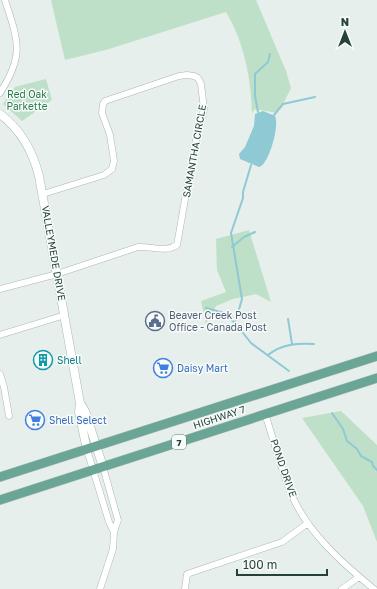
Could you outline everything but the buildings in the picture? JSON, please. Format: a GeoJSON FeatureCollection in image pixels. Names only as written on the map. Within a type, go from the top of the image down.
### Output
{"type":"FeatureCollection","features":[{"type":"Feature","properties":{"kind":"main road","name":"HIGHWAY 7"},"geometry":{"type":"LineString","coordinates":[[0,477],[377,356]]}},
{"type":"Feature","properties":{"kind":"main road","name":"HIGHWAY 7"},"geometry":{"type":"LineString","coordinates":[[0,500],[377,378]]}},
{"type":"Feature","properties":{"kind":"street"},"geometry":{"type":"LineString","coordinates":[[0,93],[14,68],[17,57],[15,29],[4,2]]}},
{"type":"Feature","properties":{"kind":"street","name":"SAMANTHA CIRCLE"},"geometry":{"type":"LineString","coordinates":[[43,194],[104,175],[112,169],[114,161],[110,135],[102,113],[103,104],[106,101],[179,76],[187,75],[198,78],[201,84],[204,109],[194,148],[177,245],[169,249],[149,246],[133,248],[57,274]]}},
{"type":"Feature","properties":{"kind":"street","name":"VALLEYMEDE DRIVE"},"geometry":{"type":"LineString","coordinates":[[0,114],[16,130],[31,152],[43,194],[80,403],[79,412],[87,450]]}},
{"type":"Feature","properties":{"kind":"street"},"geometry":{"type":"LineString","coordinates":[[0,289],[57,274]]}},
{"type":"Feature","properties":{"kind":"street"},"geometry":{"type":"LineString","coordinates":[[0,335],[65,315]]}},
{"type":"Feature","properties":{"kind":"street"},"geometry":{"type":"LineString","coordinates":[[0,374],[10,416]]}},
{"type":"Feature","properties":{"kind":"street","name":"VALLEYMEDE DRIVE"},"geometry":{"type":"LineString","coordinates":[[80,403],[85,411],[103,467]]}},
{"type":"Feature","properties":{"kind":"street","name":"POND DRIVE"},"geometry":{"type":"LineString","coordinates":[[265,414],[291,493],[308,523],[326,544],[359,577],[374,589]]}},
{"type":"Feature","properties":{"kind":"street"},"geometry":{"type":"LineString","coordinates":[[87,450],[109,522],[114,532]]}},
{"type":"Feature","properties":{"kind":"street"},"geometry":{"type":"LineString","coordinates":[[100,589],[113,549],[114,532],[118,520],[103,467]]}},
{"type":"Feature","properties":{"kind":"street"},"geometry":{"type":"LineString","coordinates":[[185,589],[187,574],[282,542],[308,523]]}},
{"type":"Feature","properties":{"kind":"street"},"geometry":{"type":"LineString","coordinates":[[342,589],[359,577]]}},
{"type":"Feature","properties":{"kind":"green space"},"geometry":{"type":"Polygon","coordinates":[[[51,0],[256,0],[286,71],[291,88],[277,113],[255,109],[252,113],[248,74],[242,48],[238,36],[226,12],[109,49],[65,60],[51,0]]]}},
{"type":"Feature","properties":{"kind":"green space","name":"Red Oak Parkette"},"geometry":{"type":"Polygon","coordinates":[[[46,79],[52,100],[22,121],[3,104],[15,87],[46,79]]]}},
{"type":"Feature","properties":{"kind":"green space"},"geometry":{"type":"Polygon","coordinates":[[[249,230],[271,302],[256,294],[233,299],[216,306],[206,324],[201,301],[226,292],[217,270],[216,239],[249,230]]]}},
{"type":"Feature","properties":{"kind":"green space"},"geometry":{"type":"Polygon","coordinates":[[[341,411],[377,445],[377,542],[363,506],[302,418],[341,411]]]}},
{"type":"Feature","properties":{"kind":"water"},"geometry":{"type":"Polygon","coordinates":[[[263,111],[275,116],[276,128],[275,136],[266,160],[259,167],[240,159],[239,154],[245,147],[254,126],[255,114],[263,111]]]}},
{"type":"Feature","properties":{"kind":"waterway"},"geometry":{"type":"LineString","coordinates":[[258,112],[255,96],[255,74],[268,62],[270,54]]}},
{"type":"Feature","properties":{"kind":"waterway"},"geometry":{"type":"LineString","coordinates":[[274,115],[283,104],[315,97]]}},
{"type":"Feature","properties":{"kind":"waterway"},"geometry":{"type":"LineString","coordinates":[[235,323],[242,299],[231,233],[243,198],[243,192],[251,165]]}},
{"type":"Feature","properties":{"kind":"waterway"},"geometry":{"type":"LineString","coordinates":[[232,247],[244,237],[255,232]]}},
{"type":"Feature","properties":{"kind":"waterway"},"geometry":{"type":"LineString","coordinates":[[206,308],[224,313],[235,323],[251,343],[289,371]]}},
{"type":"Feature","properties":{"kind":"waterway"},"geometry":{"type":"LineString","coordinates":[[288,319],[292,344]]}},
{"type":"Feature","properties":{"kind":"waterway"},"geometry":{"type":"LineString","coordinates":[[268,355],[284,346],[314,344]]}},
{"type":"Feature","properties":{"kind":"waterway"},"geometry":{"type":"LineString","coordinates":[[332,413],[343,429],[347,441],[357,449],[361,456],[372,462],[373,466],[377,470]]}},
{"type":"Feature","properties":{"kind":"place","name":"Beaver Creek Post Office - Canada Post"},"geometry":{"type":"Point","coordinates":[155,321]}},
{"type":"Feature","properties":{"kind":"place","name":"Shell"},"geometry":{"type":"Point","coordinates":[43,360]}},
{"type":"Feature","properties":{"kind":"place","name":"Daisy Mart"},"geometry":{"type":"Point","coordinates":[163,368]}},
{"type":"Feature","properties":{"kind":"place","name":"Shell Select"},"geometry":{"type":"Point","coordinates":[35,420]}}]}
